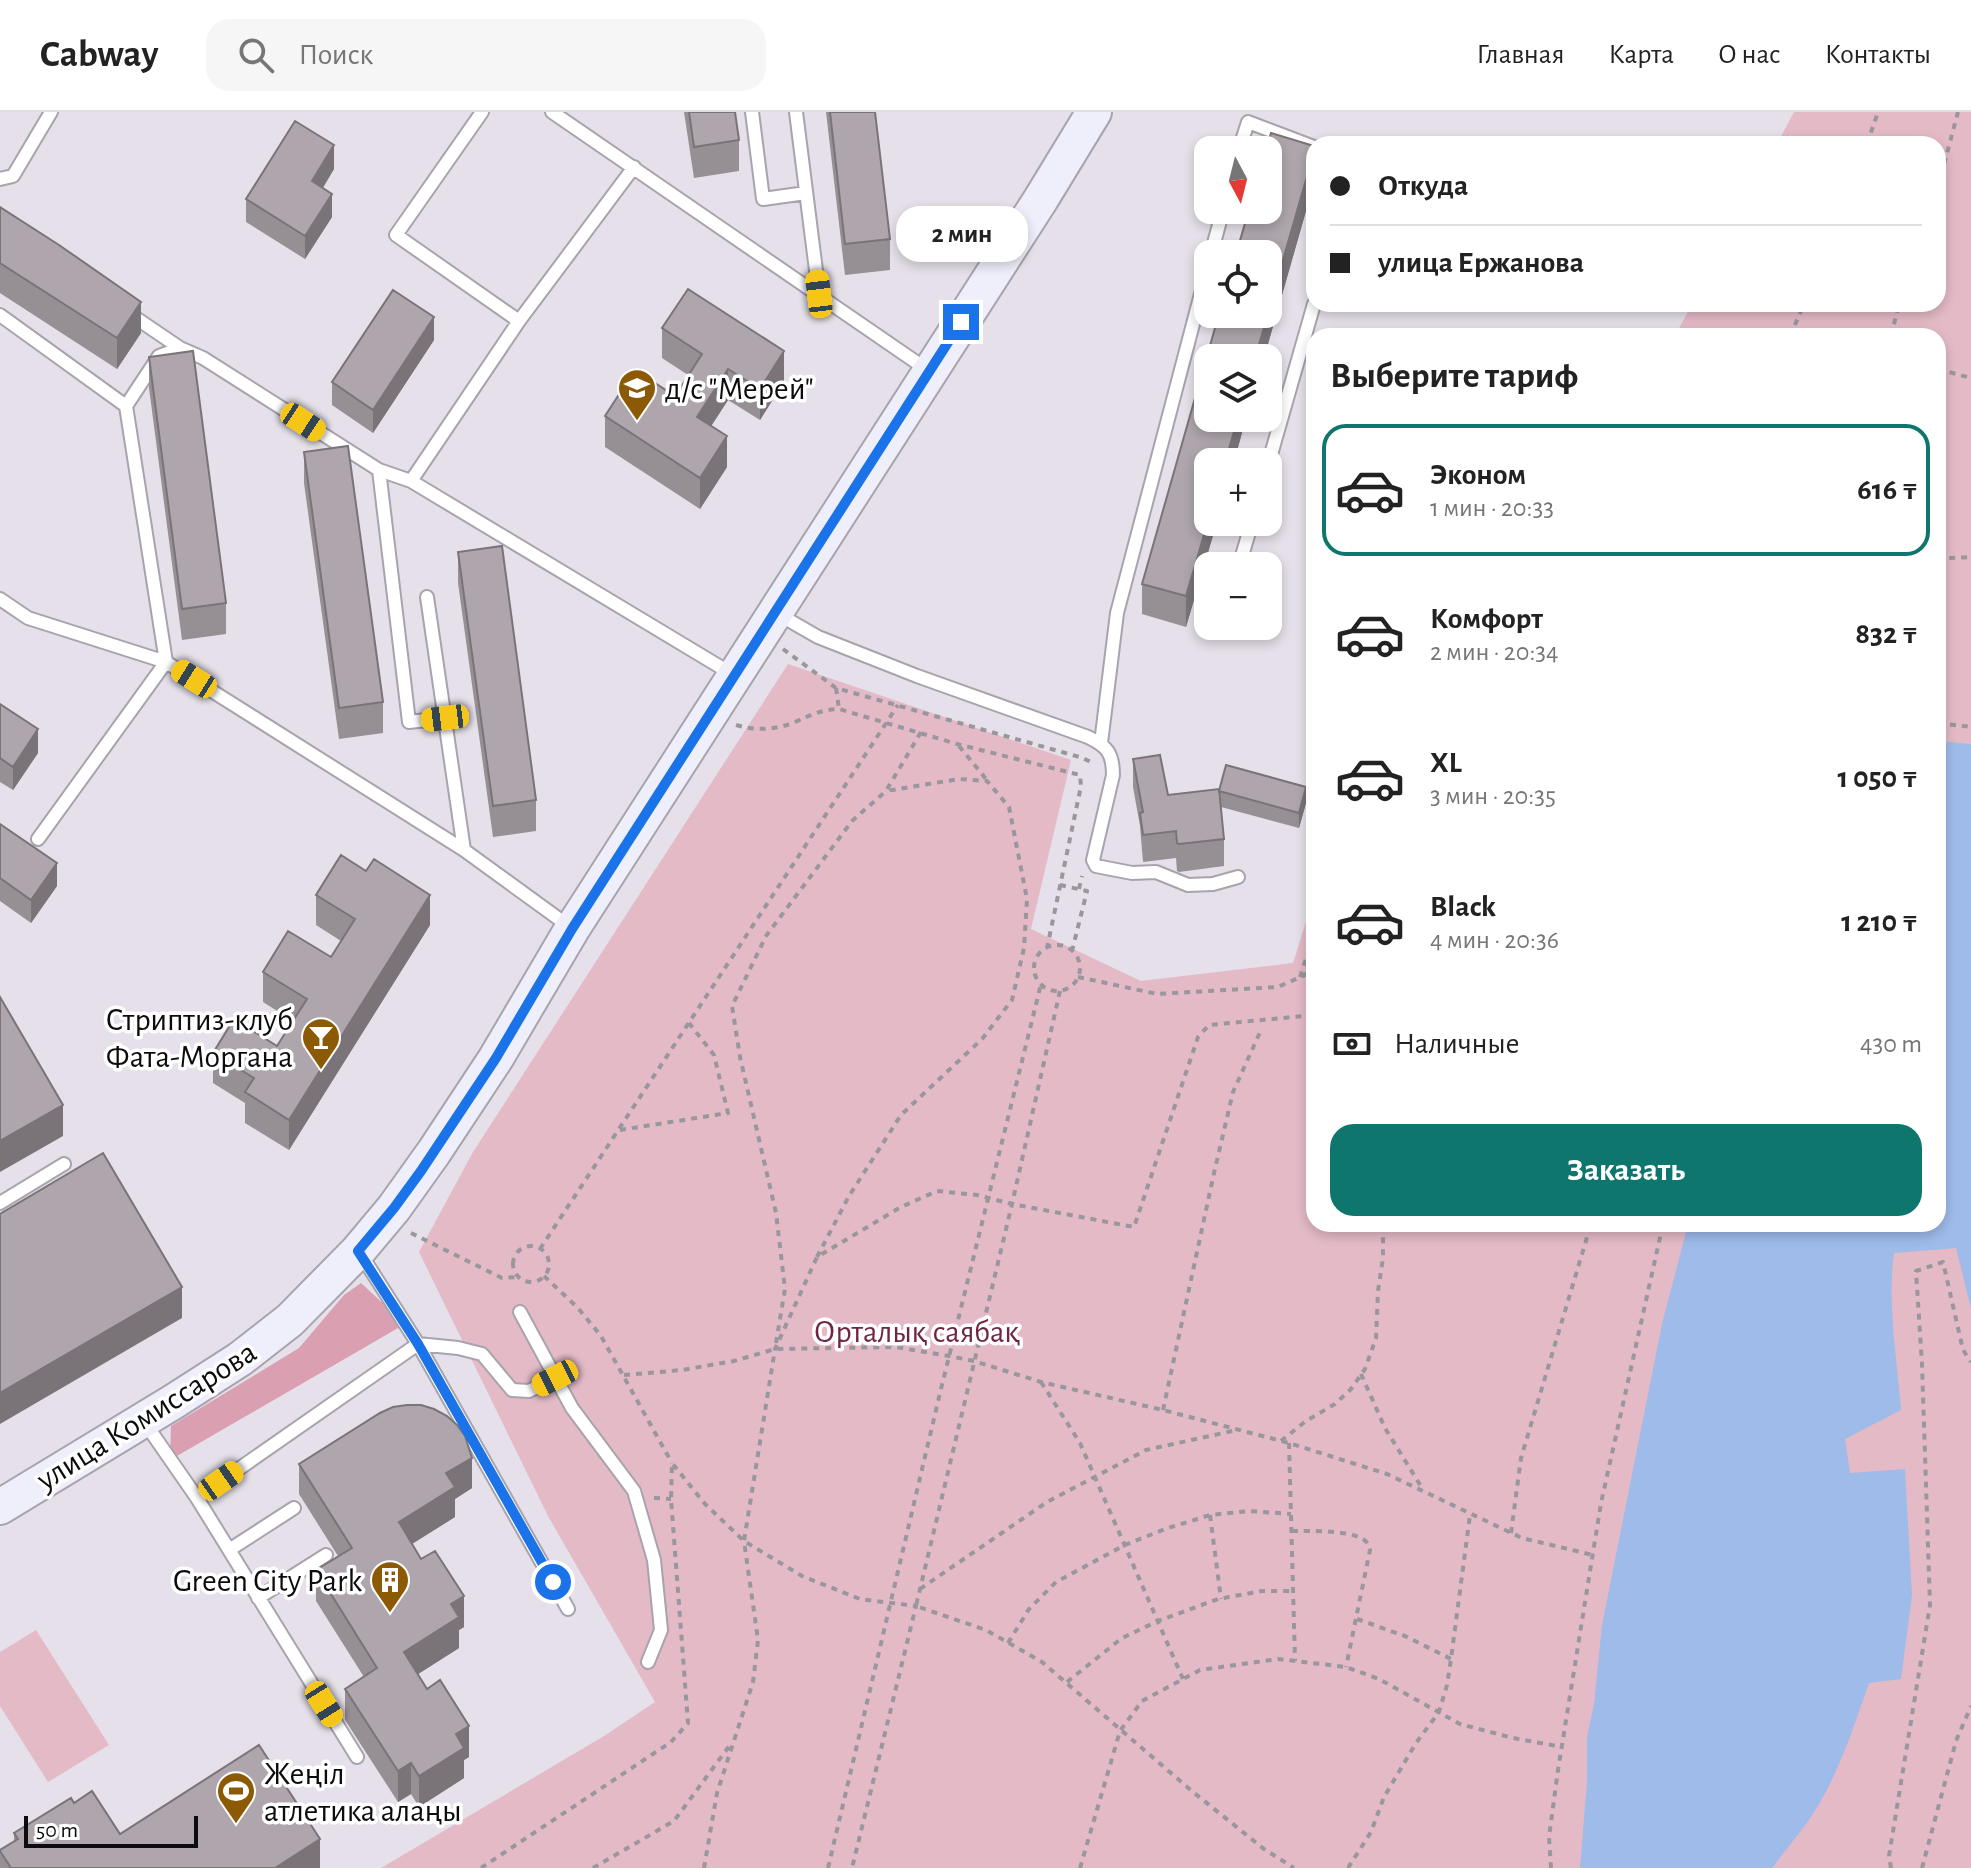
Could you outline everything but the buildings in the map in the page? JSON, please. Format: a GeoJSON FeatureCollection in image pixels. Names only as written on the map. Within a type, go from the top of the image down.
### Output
{"type":"FeatureCollection","features":[{"type":"Feature","properties":{"kind":"street","name":"улица Комиссарова"},"geometry":{"type":"LineString","coordinates":[[0,1507],[240,1359],[290,1320],[358,1251],[394,1208],[496,1058],[572,929],[1094,112]]}},
{"type":"Feature","properties":{"kind":"lane"},"geometry":{"type":"LineString","coordinates":[[0,179],[13,176],[51,112]]}},
{"type":"Feature","properties":{"kind":"lane"},"geometry":{"type":"LineString","coordinates":[[482,112],[396,235],[519,321]]}},
{"type":"Feature","properties":{"kind":"lane"},"geometry":{"type":"LineString","coordinates":[[552,112],[929,371]]}},
{"type":"Feature","properties":{"kind":"lane"},"geometry":{"type":"LineString","coordinates":[[752,112],[763,199],[806,193]]}},
{"type":"Feature","properties":{"kind":"lane"},"geometry":{"type":"LineString","coordinates":[[796,112],[819,294]]}},
{"type":"Feature","properties":{"kind":"lane"},"geometry":{"type":"LineString","coordinates":[[1249,117],[1306,143]]}},
{"type":"Feature","properties":{"kind":"lane"},"geometry":{"type":"LineString","coordinates":[[411,481],[519,321],[634,167]]}},
{"type":"Feature","properties":{"kind":"lane"},"geometry":{"type":"LineString","coordinates":[[116,304],[180,348],[203,358],[379,470],[411,481],[735,675]]}},
{"type":"Feature","properties":{"kind":"lane"},"geometry":{"type":"LineString","coordinates":[[0,315],[126,406]]}},
{"type":"Feature","properties":{"kind":"lane"},"geometry":{"type":"LineString","coordinates":[[1101,743],[1117,613],[1194,320]]}},
{"type":"Feature","properties":{"kind":"lane"},"geometry":{"type":"LineString","coordinates":[[1273,448],[1306,332]]}},
{"type":"Feature","properties":{"kind":"lane"},"geometry":{"type":"LineString","coordinates":[[38,839],[166,662],[126,406],[159,356],[180,348]]}},
{"type":"Feature","properties":{"kind":"lane"},"geometry":{"type":"LineString","coordinates":[[379,470],[409,722],[445,718]]}},
{"type":"Feature","properties":{"kind":"lane"},"geometry":{"type":"LineString","coordinates":[[427,597],[464,850]]}},
{"type":"Feature","properties":{"kind":"lane"},"geometry":{"type":"LineString","coordinates":[[0,599],[28,618],[166,662],[464,850],[572,929]]}},
{"type":"Feature","properties":{"kind":"lane"},"geometry":{"type":"LineString","coordinates":[[768,623],[818,637],[1101,743],[1113,762],[1113,775],[1093,860],[1096,866],[1132,873],[1156,872],[1188,885],[1213,884],[1238,877]]}},
{"type":"Feature","properties":{"kind":"lane"},"geometry":{"type":"LineString","coordinates":[[0,1203],[64,1164]]}},
{"type":"Feature","properties":{"kind":"lane"},"geometry":{"type":"LineString","coordinates":[[358,1251],[418,1344],[568,1609]]}},
{"type":"Feature","properties":{"kind":"lane"},"geometry":{"type":"LineString","coordinates":[[520,1312],[572,1408],[634,1491],[654,1560],[661,1630],[648,1662]]}},
{"type":"Feature","properties":{"kind":"lane"},"geometry":{"type":"LineString","coordinates":[[197,1498],[418,1344],[482,1354],[512,1390],[529,1391],[555,1378]]}},
{"type":"Feature","properties":{"kind":"lane"},"geometry":{"type":"LineString","coordinates":[[143,1420],[197,1498],[357,1757]]}},
{"type":"Feature","properties":{"kind":"lane"},"geometry":{"type":"LineString","coordinates":[[229,1550],[294,1508]]}},
{"type":"Feature","properties":{"kind":"lane"},"geometry":{"type":"LineString","coordinates":[[258,1598],[326,1555]]}},
{"type":"Feature","properties":{"kind":"path"},"geometry":{"type":"LineString","coordinates":[[1870,136],[1878,112]]}},
{"type":"Feature","properties":{"kind":"path"},"geometry":{"type":"LineString","coordinates":[[1946,157],[1958,112]]}},
{"type":"Feature","properties":{"kind":"path"},"geometry":{"type":"LineString","coordinates":[[1946,371],[1971,378]]}},
{"type":"Feature","properties":{"kind":"path"},"geometry":{"type":"LineString","coordinates":[[1946,558],[1971,557]]}},
{"type":"Feature","properties":{"kind":"path"},"geometry":{"type":"LineString","coordinates":[[768,623],[836,688],[1083,758],[1100,770]]}},
{"type":"Feature","properties":{"kind":"path"},"geometry":{"type":"LineString","coordinates":[[836,688],[839,709]]}},
{"type":"Feature","properties":{"kind":"path"},"geometry":{"type":"LineString","coordinates":[[540,1249],[898,705]]}},
{"type":"Feature","properties":{"kind":"path"},"geometry":{"type":"LineString","coordinates":[[735,725],[770,729],[791,724],[822,710],[839,709],[957,744],[1080,775],[1081,786],[1047,948],[1037,958],[1035,965],[1041,984],[1053,991],[1073,985],[1080,967],[1072,951],[1062,946],[1047,948]]}},
{"type":"Feature","properties":{"kind":"path"},"geometry":{"type":"LineString","coordinates":[[1946,724],[1971,727]]}},
{"type":"Feature","properties":{"kind":"path"},"geometry":{"type":"LineString","coordinates":[[704,1868],[717,1793],[753,1682],[758,1640],[744,1541],[785,1289],[776,1213],[740,1057],[732,1006],[766,936],[852,821],[886,791],[921,732]]}},
{"type":"Feature","properties":{"kind":"path"},"geometry":{"type":"LineString","coordinates":[[775,1349],[849,1196],[901,1115],[982,1039],[1012,1000],[1024,948],[1027,899],[1009,807],[957,744]]}},
{"type":"Feature","properties":{"kind":"path"},"geometry":{"type":"LineString","coordinates":[[886,791],[959,779],[987,781]]}},
{"type":"Feature","properties":{"kind":"path"},"geometry":{"type":"LineString","coordinates":[[1079,889],[1082,875]]}},
{"type":"Feature","properties":{"kind":"path"},"geometry":{"type":"LineString","coordinates":[[1060,885],[1087,891],[1072,951]]}},
{"type":"Feature","properties":{"kind":"path"},"geometry":{"type":"LineString","coordinates":[[1300,977],[1306,959]]}},
{"type":"Feature","properties":{"kind":"path"},"geometry":{"type":"LineString","coordinates":[[1078,977],[1157,994],[1278,987],[1306,974]]}},
{"type":"Feature","properties":{"kind":"path"},"geometry":{"type":"LineString","coordinates":[[828,1868],[1041,984]]}},
{"type":"Feature","properties":{"kind":"path"},"geometry":{"type":"LineString","coordinates":[[852,1868],[1012,1204],[1060,991]]}},
{"type":"Feature","properties":{"kind":"path"},"geometry":{"type":"LineString","coordinates":[[817,1257],[901,1207],[937,1191],[988,1197],[1134,1227],[1198,1037],[1209,1025],[1306,1016]]}},
{"type":"Feature","properties":{"kind":"path"},"geometry":{"type":"LineString","coordinates":[[618,1131],[728,1113],[714,1055],[689,1023]]}},
{"type":"Feature","properties":{"kind":"path"},"geometry":{"type":"LineString","coordinates":[[1163,1410],[1233,1092],[1261,1030]]}},
{"type":"Feature","properties":{"kind":"path"},"geometry":{"type":"LineString","coordinates":[[405,1230],[502,1278],[539,1281],[549,1265],[547,1256],[532,1246],[522,1248],[513,1263],[518,1277]]}},
{"type":"Feature","properties":{"kind":"path"},"geometry":{"type":"LineString","coordinates":[[1281,1441],[1335,1404],[1361,1374],[1376,1338],[1383,1232]]}},
{"type":"Feature","properties":{"kind":"path"},"geometry":{"type":"LineString","coordinates":[[1511,1533],[1521,1458],[1589,1232]]}},
{"type":"Feature","properties":{"kind":"path"},"geometry":{"type":"LineString","coordinates":[[1551,1868],[1549,1837],[1601,1503],[1661,1232]]}},
{"type":"Feature","properties":{"kind":"path"},"geometry":{"type":"LineString","coordinates":[[1891,1868],[1889,1856],[1930,1605],[1916,1271],[1943,1262],[1963,1350],[1971,1362]]}},
{"type":"Feature","properties":{"kind":"path"},"geometry":{"type":"LineString","coordinates":[[544,1276],[578,1308],[601,1336],[672,1463],[705,1504],[744,1541],[802,1576],[860,1599],[916,1606],[986,1630],[1042,1662],[1120,1731],[1264,1849],[1294,1868]]}},
{"type":"Feature","properties":{"kind":"path"},"geometry":{"type":"LineString","coordinates":[[624,1375],[695,1368],[775,1349],[896,1347],[949,1356],[1289,1443],[1387,1474],[1522,1538],[1593,1555]]}},
{"type":"Feature","properties":{"kind":"path"},"geometry":{"type":"LineString","coordinates":[[1361,1374],[1385,1428],[1424,1490]]}},
{"type":"Feature","properties":{"kind":"path"},"geometry":{"type":"LineString","coordinates":[[1041,1382],[1080,1443],[1183,1679]]}},
{"type":"Feature","properties":{"kind":"path"},"geometry":{"type":"LineString","coordinates":[[920,1589],[1047,1502],[1146,1450],[1240,1430]]}},
{"type":"Feature","properties":{"kind":"path"},"geometry":{"type":"LineString","coordinates":[[1289,1443],[1295,1662]]}},
{"type":"Feature","properties":{"kind":"path"},"geometry":{"type":"LineString","coordinates":[[481,1868],[671,1742],[688,1723],[671,1499],[672,1463]]}},
{"type":"Feature","properties":{"kind":"path"},"geometry":{"type":"LineString","coordinates":[[1008,1643],[1029,1609],[1056,1582],[1125,1545],[1210,1515],[1249,1511],[1291,1514]]}},
{"type":"Feature","properties":{"kind":"path"},"geometry":{"type":"LineString","coordinates":[[1348,1868],[1371,1832],[1384,1797],[1416,1743],[1439,1712],[1447,1685],[1471,1514]]}},
{"type":"Feature","properties":{"kind":"path"},"geometry":{"type":"LineString","coordinates":[[1210,1515],[1221,1599]]}},
{"type":"Feature","properties":{"kind":"path"},"geometry":{"type":"LineString","coordinates":[[1292,1531],[1346,1534],[1362,1538],[1369,1544],[1346,1667]]}},
{"type":"Feature","properties":{"kind":"path"},"geometry":{"type":"LineString","coordinates":[[1067,1683],[1122,1638],[1158,1621],[1221,1599],[1262,1591],[1293,1591]]}},
{"type":"Feature","properties":{"kind":"path"},"geometry":{"type":"LineString","coordinates":[[1357,1619],[1405,1636],[1451,1659]]}},
{"type":"Feature","properties":{"kind":"path"},"geometry":{"type":"LineString","coordinates":[[1080,1868],[1120,1731],[1142,1701],[1200,1670],[1278,1659],[1346,1667],[1379,1679],[1460,1724],[1562,1747]]}},
{"type":"Feature","properties":{"kind":"path"},"geometry":{"type":"LineString","coordinates":[[1922,1868],[1956,1741],[1971,1706]]}},
{"type":"Feature","properties":{"kind":"path"},"geometry":{"type":"LineString","coordinates":[[593,1868],[674,1821],[734,1740]]}},
{"type":"Feature","properties":{"kind":"green space","name":"Орталық саябақ"},"geometry":{"type":"Polygon","coordinates":[[[1794,112],[1971,112],[1971,1868],[381,1868],[604,1736],[655,1702],[548,1516],[419,1252],[473,1152],[788,664],[1071,760],[1031,929],[1141,981],[1293,963],[1306,922],[1306,1232],[1946,1232],[1946,328],[1679,328],[1688,312],[1946,312],[1946,136],[1781,136],[1794,112]]]}},
{"type":"Feature","properties":{"kind":"green space"},"geometry":{"type":"Polygon","coordinates":[[[36,1630],[109,1745],[48,1782],[0,1706],[0,1652],[36,1630]]]}},
{"type":"Feature","properties":{"kind":"shaded area"},"geometry":{"type":"Polygon","coordinates":[[[361,1283],[405,1324],[170,1460],[171,1426],[299,1348],[344,1295],[361,1283]]]}},
{"type":"Feature","properties":{"kind":"water"},"geometry":{"type":"Polygon","coordinates":[[[1946,742],[1971,744],[1971,1308],[1956,1248],[1894,1253],[1892,1311],[1901,1410],[1845,1439],[1850,1473],[1905,1469],[1912,1595],[1901,1679],[1869,1683],[1846,1748],[1825,1794],[1772,1868],[1580,1868],[1587,1737],[1594,1704],[1602,1625],[1662,1324],[1686,1232],[1946,1232],[1946,742]]]}},
{"type":"Feature","properties":{"kind":"place","name":"д/с \"Мерей\""},"geometry":{"type":"Point","coordinates":[637,422]}},
{"type":"Feature","properties":{"kind":"place","name":"Стриптиз-клуб Фата-Моргана"},"geometry":{"type":"Point","coordinates":[321,1071]}},
{"type":"Feature","properties":{"kind":"place","name":"Green City Park"},"geometry":{"type":"Point","coordinates":[390,1614]}},
{"type":"Feature","properties":{"kind":"place","name":"Жеңіл атлетика алаңы"},"geometry":{"type":"Point","coordinates":[236,1825]}},
{"type":"Feature","properties":{"kind":"route"},"geometry":{"type":"LineString","coordinates":[[553,1582],[418,1344],[358,1251],[421,1171],[496,1058],[572,929],[961,322]]}}]}
